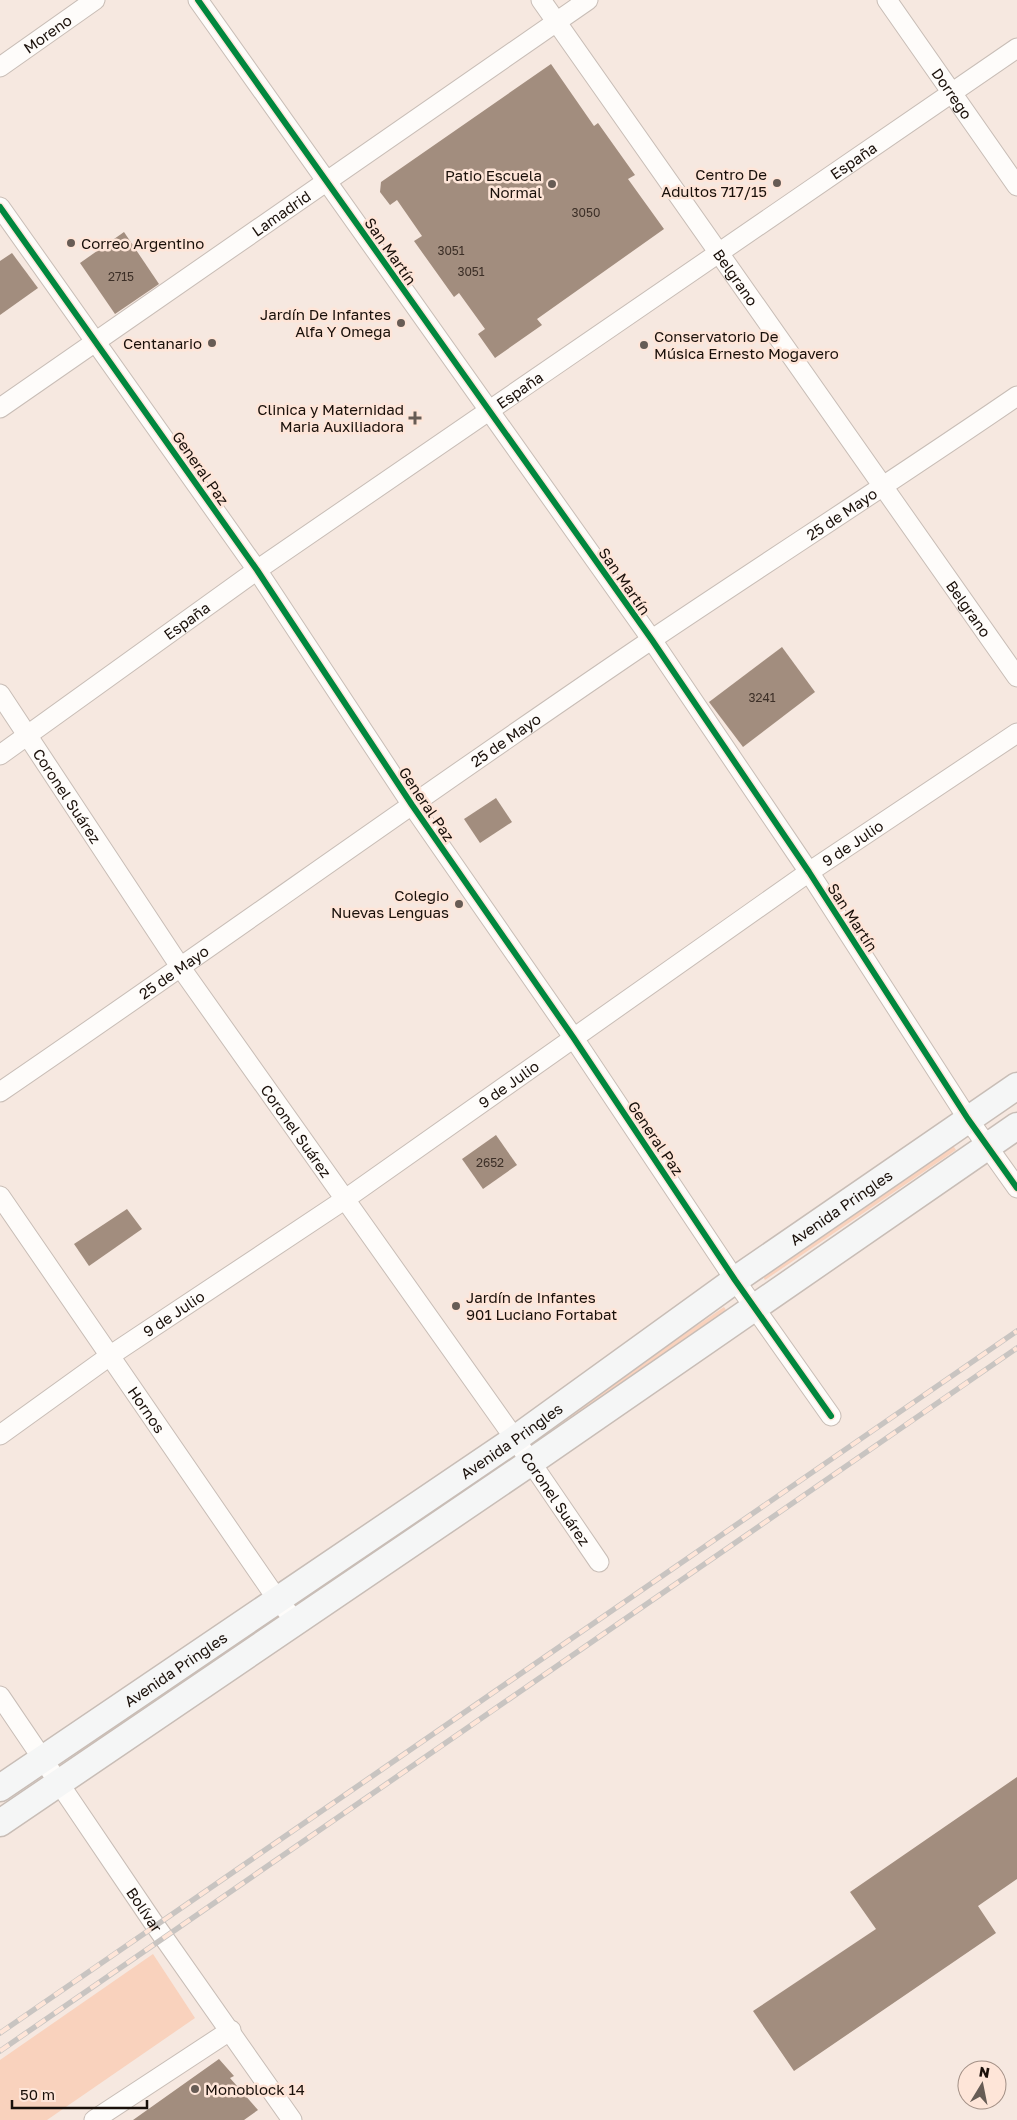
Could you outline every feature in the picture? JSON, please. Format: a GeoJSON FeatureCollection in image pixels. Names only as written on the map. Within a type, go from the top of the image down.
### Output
{"type":"FeatureCollection","features":[{"type":"Feature","properties":{"kind":"main road","name":"Avenida Pringles"},"geometry":{"type":"LineString","coordinates":[[0,1788],[515,1438],[735,1280],[1017,1086]]}},
{"type":"Feature","properties":{"kind":"main road","name":"Avenida Pringles"},"geometry":{"type":"LineString","coordinates":[[0,1823],[531,1462],[1017,1126]]}},
{"type":"Feature","properties":{"kind":"street","name":"Moreno"},"geometry":{"type":"LineString","coordinates":[[0,67],[95,0]]}},
{"type":"Feature","properties":{"kind":"street","name":"San Martín"},"geometry":{"type":"LineString","coordinates":[[198,0],[652,640],[809,872],[968,1119],[1017,1188]]}},
{"type":"Feature","properties":{"kind":"street","name":"Belgrano"},"geometry":{"type":"LineString","coordinates":[[541,0],[1017,677]]}},
{"type":"Feature","properties":{"kind":"street","name":"Lamadrid"},"geometry":{"type":"LineString","coordinates":[[0,408],[588,0]]}},
{"type":"Feature","properties":{"kind":"street","name":"Dorrego"},"geometry":{"type":"LineString","coordinates":[[887,0],[1017,186]]}},
{"type":"Feature","properties":{"kind":"street","name":"España"},"geometry":{"type":"LineString","coordinates":[[0,755],[257,570],[717,252],[1017,48]]}},
{"type":"Feature","properties":{"kind":"street","name":"General Paz"},"geometry":{"type":"LineString","coordinates":[[0,207],[257,570],[412,805],[573,1037],[735,1280],[756,1306],[831,1416]]}},
{"type":"Feature","properties":{"kind":"street","name":"25 de Mayo"},"geometry":{"type":"LineString","coordinates":[[0,1092],[652,640],[883,488],[1017,396]]}},
{"type":"Feature","properties":{"kind":"street","name":"Coronel Suárez"},"geometry":{"type":"LineString","coordinates":[[0,694],[29,735],[181,968],[344,1200],[515,1438],[599,1562]]}},
{"type":"Feature","properties":{"kind":"street","name":"9 de Julio"},"geometry":{"type":"LineString","coordinates":[[0,1435],[111,1355],[344,1200],[809,872],[1017,733]]}},
{"type":"Feature","properties":{"kind":"street","name":"Hornos"},"geometry":{"type":"LineString","coordinates":[[0,1196],[277,1599],[296,1622]]}},
{"type":"Feature","properties":{"kind":"street","name":"Bolívar"},"geometry":{"type":"LineString","coordinates":[[0,1696],[155,1926],[231,2030],[292,2120]]}},
{"type":"Feature","properties":{"kind":"street"},"geometry":{"type":"LineString","coordinates":[[94,2120],[231,2030]]}},
{"type":"Feature","properties":{"kind":"shaded area"},"geometry":{"type":"Polygon","coordinates":[[[952,1144],[956,1150],[765,1280],[761,1274],[952,1144]]]}},
{"type":"Feature","properties":{"kind":"shaded area"},"geometry":{"type":"Polygon","coordinates":[[[724,1307],[728,1313],[537,1443],[533,1437],[724,1307]]]}},
{"type":"Feature","properties":{"kind":"shaded area"},"geometry":{"type":"Polygon","coordinates":[[[505,1460],[509,1466],[318,1596],[314,1590],[505,1460]]]}},
{"type":"Feature","properties":{"kind":"shaded area"},"geometry":{"type":"Polygon","coordinates":[[[266,1620],[270,1626],[79,1756],[75,1750],[266,1620]]]}},
{"type":"Feature","properties":{"kind":"shaded area"},"geometry":{"type":"Polygon","coordinates":[[[153,1954],[195,2018],[47,2120],[0,2120],[0,2060],[153,1954]]]}},
{"type":"Feature","properties":{"kind":"building"},"geometry":{"type":"Polygon","coordinates":[[[551,64],[594,126],[598,123],[635,175],[628,179],[664,229],[537,319],[542,325],[495,358],[478,334],[485,329],[459,293],[454,297],[414,241],[422,236],[397,200],[390,205],[380,192],[381,182],[551,64]]]}},
{"type":"Feature","properties":{"kind":"building"},"geometry":{"type":"Polygon","coordinates":[[[124,232],[159,284],[115,314],[80,263],[124,232]]]}},
{"type":"Feature","properties":{"kind":"building"},"geometry":{"type":"Polygon","coordinates":[[[12,253],[38,288],[0,315],[0,261],[12,253]]]}},
{"type":"Feature","properties":{"kind":"building"},"geometry":{"type":"Polygon","coordinates":[[[782,647],[815,692],[743,747],[709,702],[782,647]]]}},
{"type":"Feature","properties":{"kind":"building"},"geometry":{"type":"Polygon","coordinates":[[[496,798],[512,822],[480,843],[464,819],[496,798]]]}},
{"type":"Feature","properties":{"kind":"building"},"geometry":{"type":"Polygon","coordinates":[[[496,1135],[517,1165],[483,1189],[462,1159],[496,1135]]]}},
{"type":"Feature","properties":{"kind":"building"},"geometry":{"type":"Polygon","coordinates":[[[127,1209],[142,1229],[89,1266],[74,1244],[127,1209]]]}},
{"type":"Feature","properties":{"kind":"building"},"geometry":{"type":"Polygon","coordinates":[[[1017,1777],[1017,1879],[978,1906],[996,1933],[794,2071],[753,2011],[876,1929],[850,1892],[1017,1777]]]}},
{"type":"Feature","properties":{"kind":"building"},"geometry":{"type":"Polygon","coordinates":[[[219,2059],[234,2076],[230,2078],[258,2110],[244,2120],[133,2120],[219,2059]]]}},
{"type":"Feature","properties":{"kind":"railway"},"geometry":{"type":"LineString","coordinates":[[0,2033],[1017,1331]]}},
{"type":"Feature","properties":{"kind":"railway"},"geometry":{"type":"LineString","coordinates":[[0,2051],[1017,1348]]}},
{"type":"Feature","properties":{"kind":"cycle path"},"geometry":{"type":"LineString","coordinates":[[198,0],[652,640],[809,872],[968,1119],[1017,1188]]}},
{"type":"Feature","properties":{"kind":"cycle path"},"geometry":{"type":"LineString","coordinates":[[0,207],[257,570],[412,805],[573,1037],[735,1280],[831,1416]]}},
{"type":"Feature","properties":{"kind":"place","name":"Centro De Adultos 717/15"},"geometry":{"type":"Point","coordinates":[777,183]}},
{"type":"Feature","properties":{"kind":"place","name":"Patio Escuela Normal"},"geometry":{"type":"Point","coordinates":[552,184]}},
{"type":"Feature","properties":{"kind":"place","name":"Correo Argentino"},"geometry":{"type":"Point","coordinates":[71,243]}},
{"type":"Feature","properties":{"kind":"place","name":"Jardín De Infantes Alfa Y Omega"},"geometry":{"type":"Point","coordinates":[401,323]}},
{"type":"Feature","properties":{"kind":"place","name":"Centanario"},"geometry":{"type":"Point","coordinates":[212,343]}},
{"type":"Feature","properties":{"kind":"place","name":"Conservatorio De Música Ernesto Mogavero"},"geometry":{"type":"Point","coordinates":[644,345]}},
{"type":"Feature","properties":{"kind":"place","name":"Clinica y Maternidad Maria Auxiliadora"},"geometry":{"type":"Point","coordinates":[415,418]}},
{"type":"Feature","properties":{"kind":"place","name":"Colegio Nuevas Lenguas"},"geometry":{"type":"Point","coordinates":[459,904]}},
{"type":"Feature","properties":{"kind":"place","name":"Jardín de Infantes 901 Luciano Fortabat"},"geometry":{"type":"Point","coordinates":[456,1306]}},
{"type":"Feature","properties":{"kind":"place","name":"Monoblock 14"},"geometry":{"type":"Point","coordinates":[195,2089]}}]}
